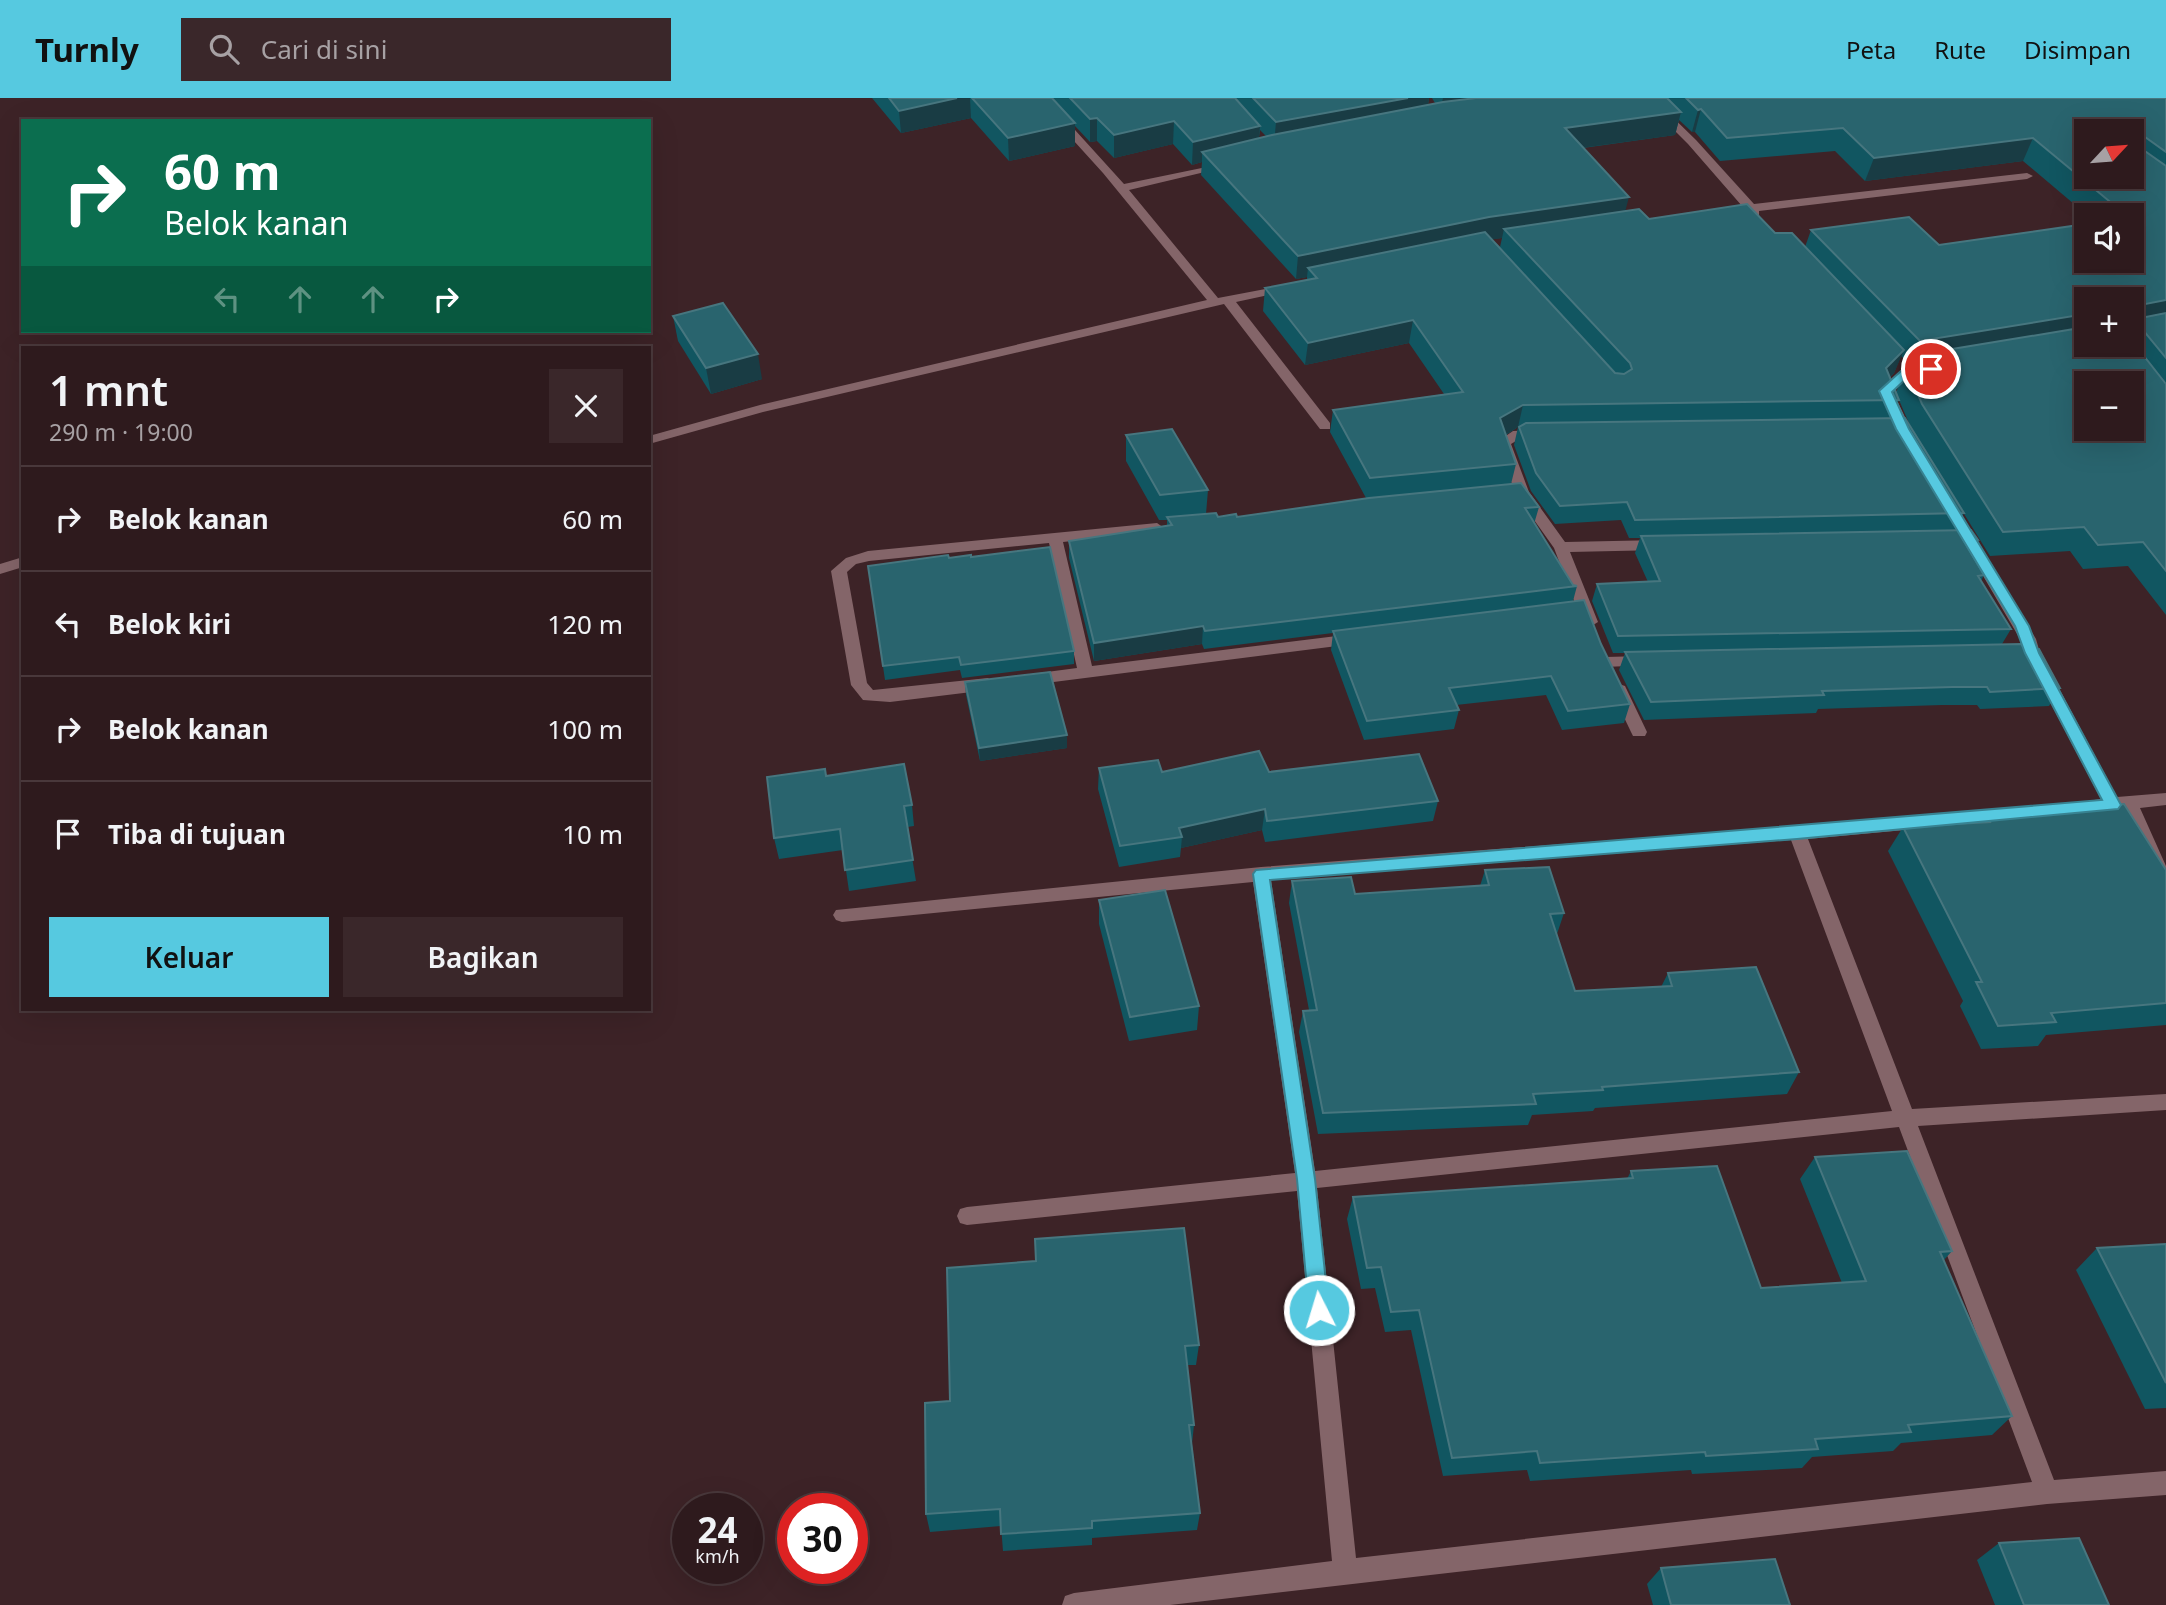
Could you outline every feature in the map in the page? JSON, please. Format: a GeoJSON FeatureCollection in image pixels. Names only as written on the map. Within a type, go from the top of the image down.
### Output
{"type":"FeatureCollection","features":[{"type":"Feature","properties":{"kind":"street"},"geometry":{"type":"LineString","coordinates":[[1040,98],[1221,300],[1325,426]]}},
{"type":"Feature","properties":{"kind":"street"},"geometry":{"type":"LineString","coordinates":[[1647,98],[1692,142],[1768,227]]}},
{"type":"Feature","properties":{"kind":"street"},"geometry":{"type":"LineString","coordinates":[[1121,188],[1235,162]]}},
{"type":"Feature","properties":{"kind":"street"},"geometry":{"type":"LineString","coordinates":[[1710,214],[2027,176]]}},
{"type":"Feature","properties":{"kind":"street"},"geometry":{"type":"LineString","coordinates":[[651,439],[760,409],[1295,285]]}},
{"type":"Feature","properties":{"kind":"street"},"geometry":{"type":"LineString","coordinates":[[1916,451],[1896,429],[1885,391],[1901,369],[1944,367]]}},
{"type":"Feature","properties":{"kind":"street"},"geometry":{"type":"LineString","coordinates":[[1558,434],[1518,435],[1504,442],[1515,494],[1561,547],[1579,611],[1639,733]]}},
{"type":"Feature","properties":{"kind":"street"},"geometry":{"type":"LineString","coordinates":[[1942,495],[1962,539],[2022,626],[2032,653],[2166,886]]}},
{"type":"Feature","properties":{"kind":"street"},"geometry":{"type":"LineString","coordinates":[[1178,526],[868,556],[851,561],[839,571],[859,685],[869,696],[890,696],[1364,637]]}},
{"type":"Feature","properties":{"kind":"street"},"geometry":{"type":"LineString","coordinates":[[1055,538],[1086,672]]}},
{"type":"Feature","properties":{"kind":"street"},"geometry":{"type":"LineString","coordinates":[[1561,547],[1670,545]]}},
{"type":"Feature","properties":{"kind":"street"},"geometry":{"type":"LineString","coordinates":[[0,569],[21,563]]}},
{"type":"Feature","properties":{"kind":"street"},"geometry":{"type":"LineString","coordinates":[[1600,649],[1660,660]]}},
{"type":"Feature","properties":{"kind":"street"},"geometry":{"type":"LineString","coordinates":[[2004,653],[2032,653]]}},
{"type":"Feature","properties":{"kind":"street"},"geometry":{"type":"LineString","coordinates":[[842,915],[1261,874],[1797,833],[2166,799]]}},
{"type":"Feature","properties":{"kind":"street"},"geometry":{"type":"LineString","coordinates":[[1797,833],[2047,1492]]}},
{"type":"Feature","properties":{"kind":"street"},"geometry":{"type":"LineString","coordinates":[[1261,874],[1306,1179],[1345,1571]]}},
{"type":"Feature","properties":{"kind":"street"},"geometry":{"type":"LineString","coordinates":[[967,1216],[1904,1118],[2166,1102]]}},
{"type":"Feature","properties":{"kind":"street"},"geometry":{"type":"LineString","coordinates":[[1074,1605],[1345,1571],[2047,1492],[2166,1483]]}},
{"type":"Feature","properties":{"kind":"building"},"geometry":{"type":"Polygon","coordinates":[[[889,98],[957,98],[899,111],[889,98]]]}},
{"type":"Feature","properties":{"kind":"building"},"geometry":{"type":"Polygon","coordinates":[[[972,98],[1052,98],[1075,123],[1008,138],[972,98]]]}},
{"type":"Feature","properties":{"kind":"building"},"geometry":{"type":"Polygon","coordinates":[[[1070,98],[1235,98],[1260,126],[1193,142],[1174,121],[1114,135],[1097,118],[1090,119],[1070,98]]]}},
{"type":"Feature","properties":{"kind":"building"},"geometry":{"type":"Polygon","coordinates":[[[1253,98],[1408,98],[1276,122],[1253,98]]]}},
{"type":"Feature","properties":{"kind":"building"},"geometry":{"type":"Polygon","coordinates":[[[1476,98],[1667,98],[1681,112],[1565,128],[1629,197],[1489,217],[1298,256],[1202,152],[1272,135],[1476,98]]]}},
{"type":"Feature","properties":{"kind":"building"},"geometry":{"type":"Polygon","coordinates":[[[1686,98],[2166,98],[2166,152],[2144,137],[2144,119],[2074,119],[2074,172],[2033,138],[1874,158],[1843,128],[1727,138],[1701,109],[1698,110],[1686,98]]]}},
{"type":"Feature","properties":{"kind":"building"},"geometry":{"type":"Polygon","coordinates":[[[2144,150],[2166,166],[2166,300],[2145,304],[2144,307],[2144,287],[2074,287],[2074,316],[1920,341],[1811,230],[1909,217],[1939,245],[2074,226],[2074,273],[2144,273],[2144,203],[2112,203],[2095,189],[2144,189],[2144,150]]]}},
{"type":"Feature","properties":{"kind":"building"},"geometry":{"type":"Polygon","coordinates":[[[1747,204],[1775,233],[1792,233],[1904,350],[1886,368],[1899,400],[1523,405],[1500,418],[1516,464],[1370,478],[1333,410],[1463,392],[1413,320],[1308,343],[1265,288],[1317,278],[1308,268],[1485,232],[1615,373],[1624,374],[1632,369],[1630,363],[1504,229],[1639,209],[1649,219],[1747,204]]]}},
{"type":"Feature","properties":{"kind":"building"},"geometry":{"type":"Polygon","coordinates":[[[723,303],[758,354],[706,368],[673,316],[723,303]]]}},
{"type":"Feature","properties":{"kind":"building"},"geometry":{"type":"Polygon","coordinates":[[[2166,313],[2166,358],[2144,331],[2144,316],[2166,313]]]}},
{"type":"Feature","properties":{"kind":"building"},"geometry":{"type":"Polygon","coordinates":[[[2074,329],[2074,357],[2144,356],[2166,384],[2166,571],[2143,542],[2098,545],[2084,527],[2003,532],[1922,404],[1907,369],[1922,354],[2074,329]]]}},
{"type":"Feature","properties":{"kind":"building"},"geometry":{"type":"Polygon","coordinates":[[[1905,418],[1964,513],[1635,520],[1627,502],[1560,506],[1536,473],[1519,427],[1526,423],[1905,418]]]}},
{"type":"Feature","properties":{"kind":"building"},"geometry":{"type":"Polygon","coordinates":[[[1172,429],[1208,490],[1160,495],[1126,435],[1172,429]]]}},
{"type":"Feature","properties":{"kind":"building"},"geometry":{"type":"Polygon","coordinates":[[[1521,483],[1539,507],[1525,508],[1573,585],[1577,586],[1205,631],[1203,626],[1094,643],[1069,541],[1172,525],[1167,517],[1216,513],[1218,517],[1236,514],[1237,517],[1369,498],[1521,483]]]}},
{"type":"Feature","properties":{"kind":"building"},"geometry":{"type":"Polygon","coordinates":[[[1971,530],[1978,540],[1964,541],[1984,575],[1978,576],[2011,629],[1618,636],[1597,584],[1660,581],[1641,536],[1971,530]]]}},
{"type":"Feature","properties":{"kind":"building"},"geometry":{"type":"Polygon","coordinates":[[[1050,547],[1074,651],[961,665],[959,657],[883,666],[868,566],[948,555],[949,558],[971,557],[1050,547]]]}},
{"type":"Feature","properties":{"kind":"building"},"geometry":{"type":"Polygon","coordinates":[[[1584,600],[1601,644],[1630,704],[1568,711],[1551,676],[1449,688],[1459,710],[1367,721],[1333,631],[1584,600]]]}},
{"type":"Feature","properties":{"kind":"building"},"geometry":{"type":"Polygon","coordinates":[[[2021,644],[2025,649],[2039,649],[2060,688],[1990,692],[1987,687],[1822,691],[1824,695],[1651,702],[1625,652],[2021,644]]]}},
{"type":"Feature","properties":{"kind":"building"},"geometry":{"type":"Polygon","coordinates":[[[1050,672],[1067,735],[979,748],[965,682],[1050,672]]]}},
{"type":"Feature","properties":{"kind":"building"},"geometry":{"type":"Polygon","coordinates":[[[1259,751],[1269,772],[1419,754],[1438,801],[1267,821],[1265,809],[1179,828],[1182,837],[1120,846],[1099,768],[1158,760],[1162,772],[1259,751]]]}},
{"type":"Feature","properties":{"kind":"building"},"geometry":{"type":"Polygon","coordinates":[[[904,764],[912,805],[904,806],[913,860],[845,870],[840,829],[774,838],[767,777],[825,769],[826,776],[904,764]]]}},
{"type":"Feature","properties":{"kind":"building"},"geometry":{"type":"Polygon","coordinates":[[[2124,804],[2166,870],[2166,1003],[2051,1013],[2056,1022],[1998,1026],[1976,982],[1982,982],[1903,827],[1990,822],[1987,816],[2038,813],[2035,809],[2124,804]]]}},
{"type":"Feature","properties":{"kind":"building"},"geometry":{"type":"Polygon","coordinates":[[[1549,867],[1564,913],[1550,914],[1575,991],[1672,986],[1668,973],[1756,967],[1799,1072],[1533,1094],[1536,1104],[1323,1113],[1303,1011],[1317,1010],[1292,881],[1351,877],[1355,894],[1489,885],[1485,870],[1549,867]]]}},
{"type":"Feature","properties":{"kind":"building"},"geometry":{"type":"Polygon","coordinates":[[[1165,890],[1199,1006],[1130,1017],[1099,900],[1165,890]]]}},
{"type":"Feature","properties":{"kind":"building"},"geometry":{"type":"Polygon","coordinates":[[[1907,1151],[1952,1251],[1940,1252],[2012,1416],[1908,1425],[1911,1432],[1815,1439],[1818,1449],[1706,1456],[1705,1452],[1540,1463],[1537,1451],[1452,1458],[1419,1310],[1391,1312],[1381,1267],[1367,1268],[1353,1197],[1633,1178],[1631,1171],[1717,1166],[1761,1288],[1866,1281],[1815,1157],[1907,1151]]]}},
{"type":"Feature","properties":{"kind":"building"},"geometry":{"type":"Polygon","coordinates":[[[1184,1228],[1199,1345],[1185,1346],[1194,1425],[1189,1425],[1200,1513],[1092,1521],[1092,1528],[1001,1534],[1000,1509],[926,1514],[925,1403],[950,1401],[947,1268],[1036,1261],[1035,1239],[1184,1228]]]}},
{"type":"Feature","properties":{"kind":"building"},"geometry":{"type":"Polygon","coordinates":[[[2166,1244],[2166,1383],[2097,1248],[2166,1244]]]}},
{"type":"Feature","properties":{"kind":"building"},"geometry":{"type":"Polygon","coordinates":[[[2079,1538],[2109,1605],[2024,1605],[1999,1543],[2079,1538]]]}},
{"type":"Feature","properties":{"kind":"building"},"geometry":{"type":"Polygon","coordinates":[[[1775,1559],[1790,1605],[1671,1605],[1661,1568],[1775,1559]]]}},
{"type":"Feature","properties":{"kind":"route"},"geometry":{"type":"LineString","coordinates":[[1319,1310],[1306,1179],[1261,874],[1797,833],[2113,805],[2032,653],[2022,626],[1902,429],[1885,391],[1906,373],[1931,369]]}}]}
